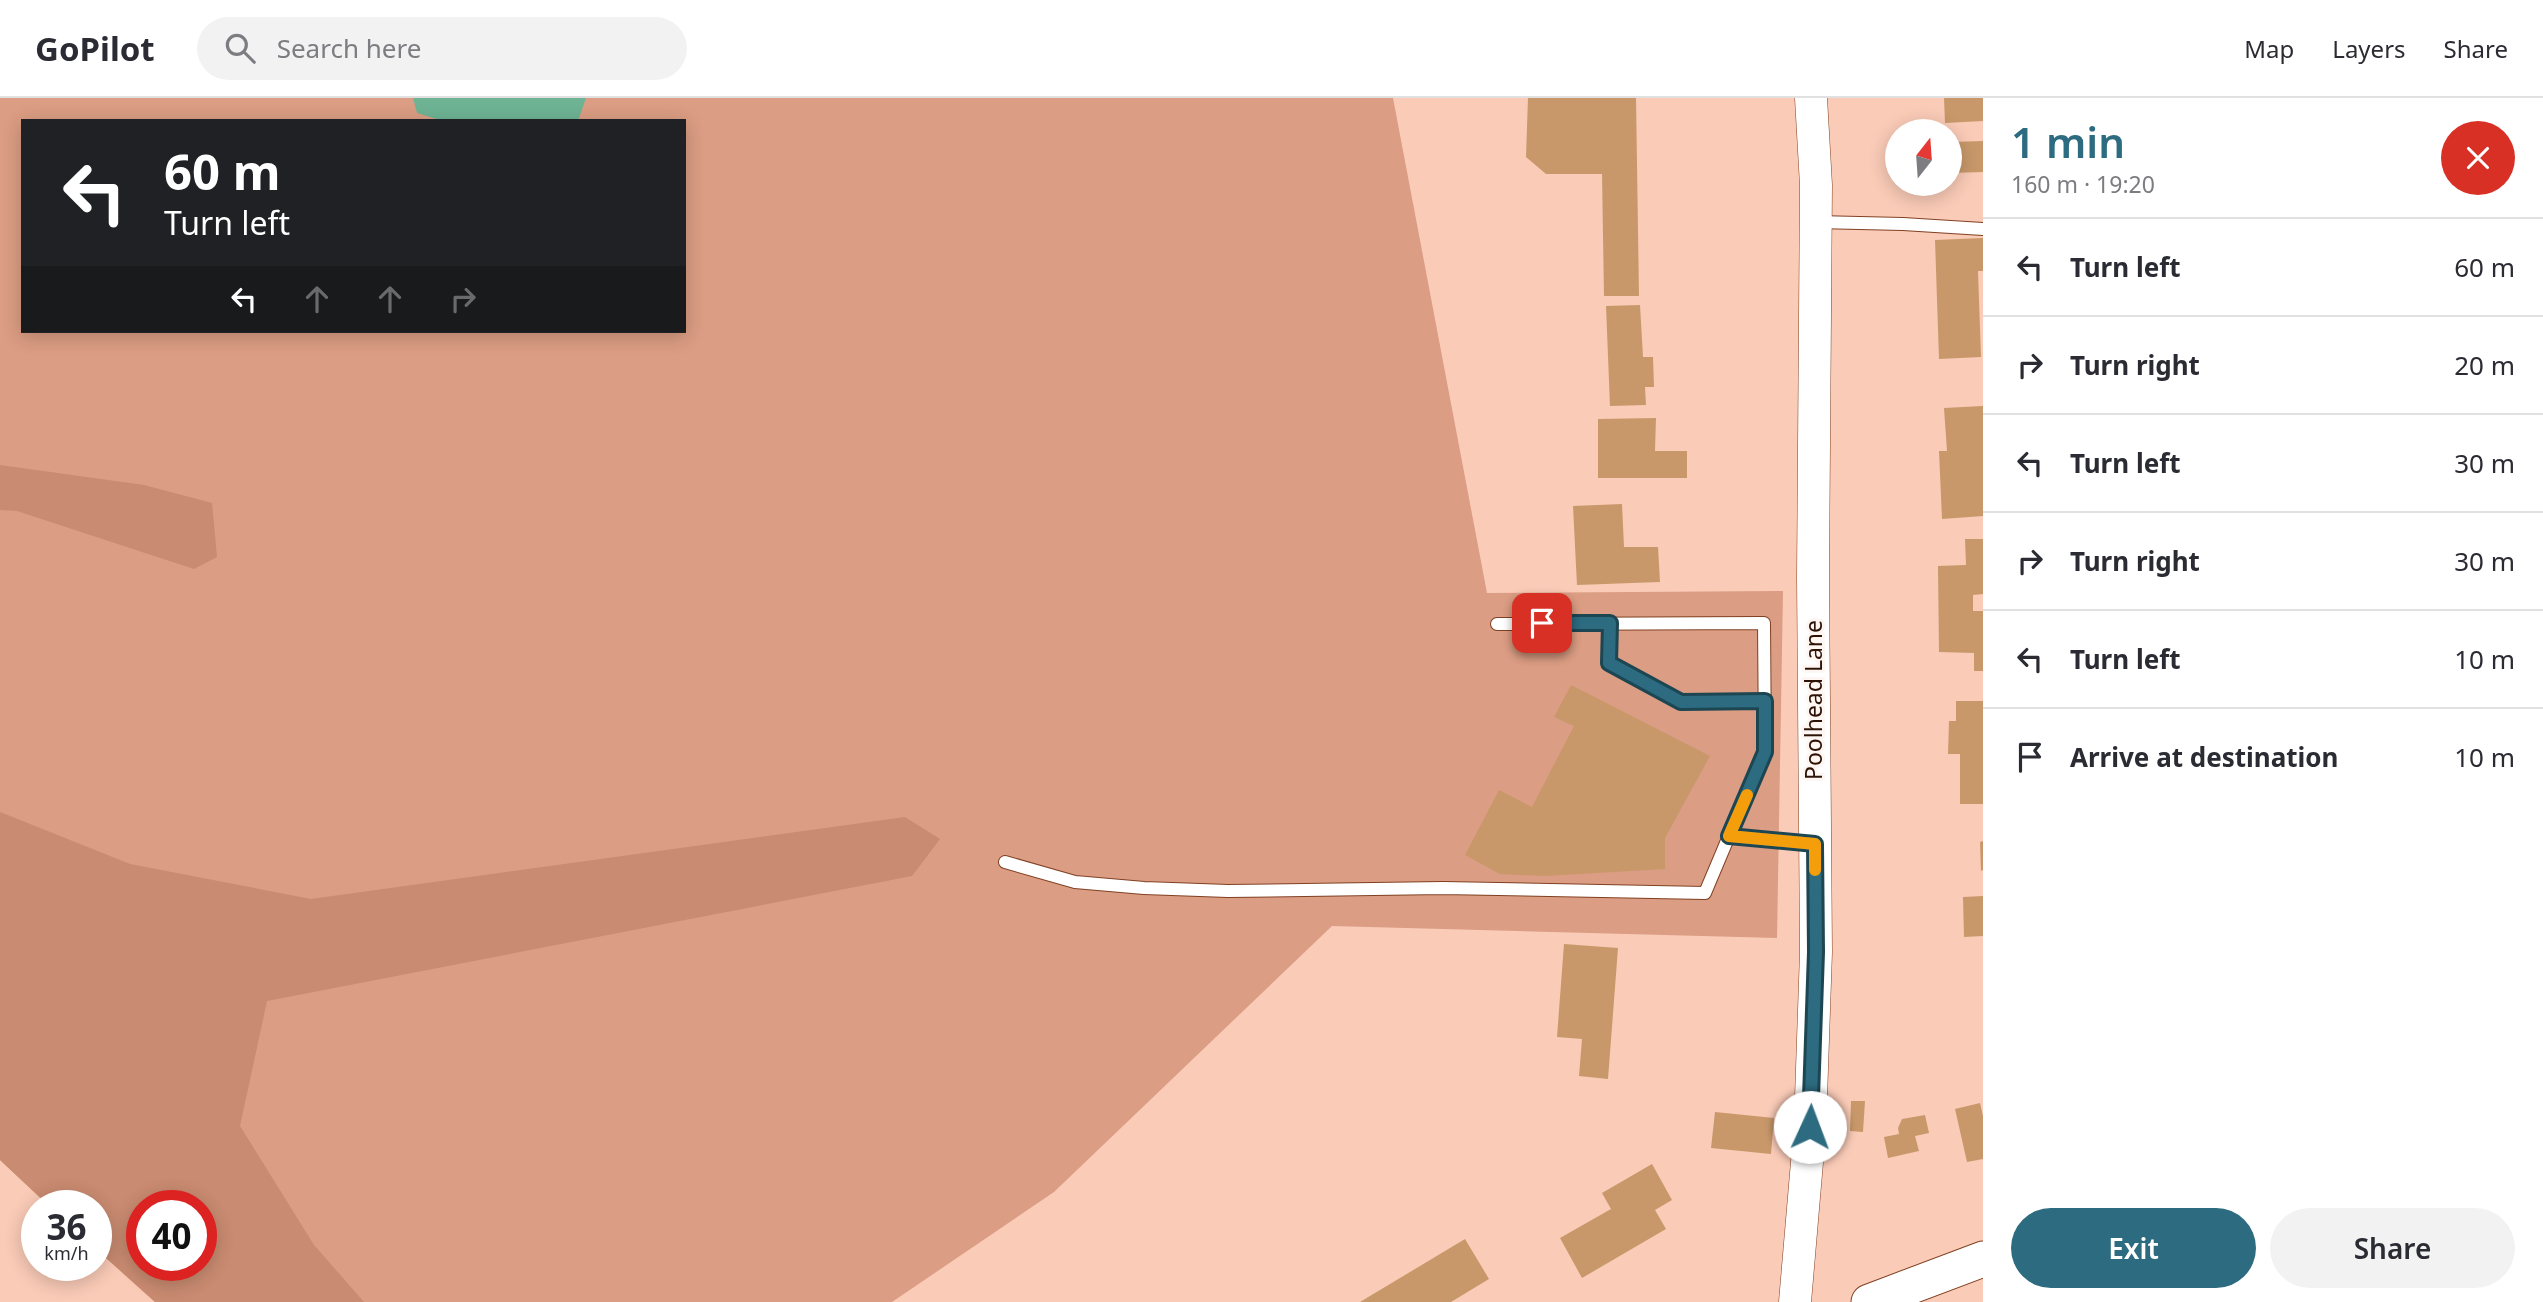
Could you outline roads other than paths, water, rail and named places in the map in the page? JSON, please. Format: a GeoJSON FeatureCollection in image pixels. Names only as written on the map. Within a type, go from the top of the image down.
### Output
{"type":"FeatureCollection","features":[{"type":"Feature","properties":{"kind":"main road"},"geometry":{"type":"LineString","coordinates":[[1869,1302],[1983,1259]]}},
{"type":"Feature","properties":{"kind":"street","name":"Poolhead Lane"},"geometry":{"type":"LineString","coordinates":[[1795,1302],[1810,1127],[1816,952],[1813,563],[1816,222],[1811,98]]}},
{"type":"Feature","properties":{"kind":"lane"},"geometry":{"type":"LineString","coordinates":[[1816,222],[1983,229]]}},
{"type":"Feature","properties":{"kind":"lane"},"geometry":{"type":"LineString","coordinates":[[1610,623],[1609,663],[1681,702],[1765,701]]}},
{"type":"Feature","properties":{"kind":"lane"},"geometry":{"type":"LineString","coordinates":[[1005,862],[1075,882],[1144,888],[1228,891],[1443,888],[1705,893],[1765,752],[1764,623],[1497,624]]}},
{"type":"Feature","properties":{"kind":"lane"},"geometry":{"type":"LineString","coordinates":[[1729,836],[1815,844]]}}]}
